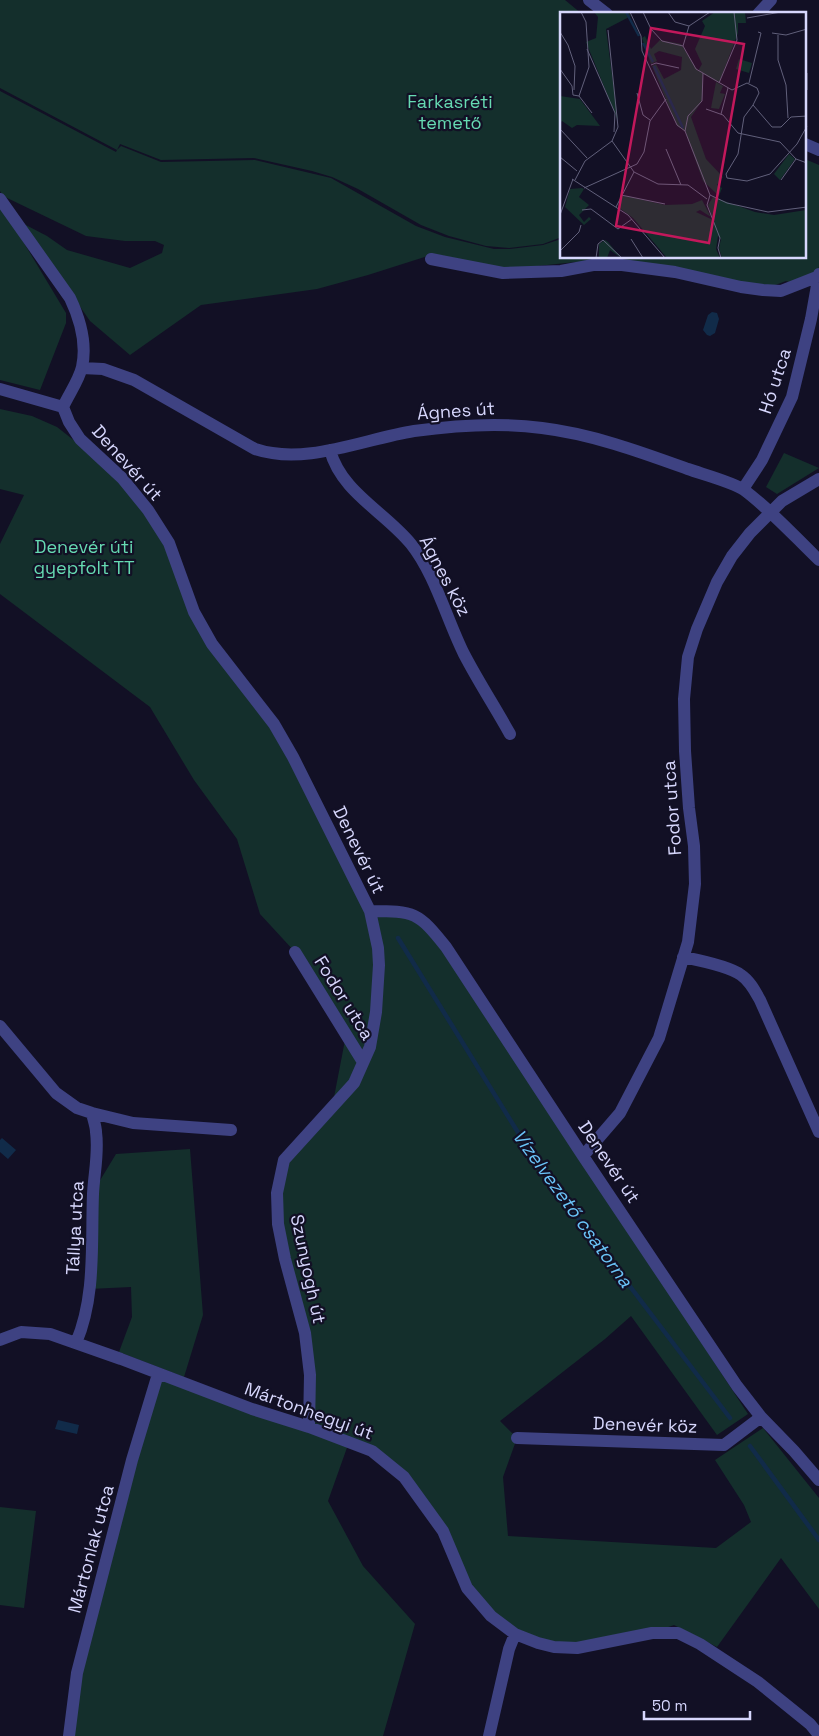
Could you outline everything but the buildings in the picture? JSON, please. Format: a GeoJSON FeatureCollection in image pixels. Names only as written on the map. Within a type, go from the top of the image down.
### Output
{"type":"FeatureCollection","features":[{"type":"Feature","properties":{"kind":"street"},"geometry":{"type":"LineString","coordinates":[[589,0],[604,12]]}},
{"type":"Feature","properties":{"kind":"street"},"geometry":{"type":"LineString","coordinates":[[760,12],[771,0]]}},
{"type":"Feature","properties":{"kind":"street"},"geometry":{"type":"LineString","coordinates":[[806,144],[819,150]]}},
{"type":"Feature","properties":{"kind":"street"},"geometry":{"type":"LineString","coordinates":[[0,199],[70,298],[77,312],[83,339],[82,368],[63,407],[0,389]]}},
{"type":"Feature","properties":{"kind":"street"},"geometry":{"type":"LineString","coordinates":[[431,259],[503,273],[545,272],[593,265],[622,265],[675,272],[740,287],[781,291],[819,275]]}},
{"type":"Feature","properties":{"kind":"street","name":"Hó utca"},"geometry":{"type":"LineString","coordinates":[[743,489],[762,460],[792,397],[811,319],[819,275]]}},
{"type":"Feature","properties":{"kind":"street","name":"Ágnes út"},"geometry":{"type":"LineString","coordinates":[[82,368],[103,369],[134,380],[255,449],[270,454],[289,456],[330,450],[412,432],[460,425],[522,426],[586,436],[672,463],[743,489],[770,512],[819,560]]}},
{"type":"Feature","properties":{"kind":"street","name":"Denevér út"},"geometry":{"type":"LineString","coordinates":[[63,407],[69,422],[80,439],[122,478],[148,510],[168,543],[194,612],[212,644],[279,732],[294,757],[370,911],[396,911],[414,915],[427,924],[446,947],[737,1386],[761,1416],[819,1480]]}},
{"type":"Feature","properties":{"kind":"street","name":"Ágnes köz"},"geometry":{"type":"LineString","coordinates":[[330,450],[336,469],[344,480],[403,536],[418,554],[438,592],[464,654],[510,734]]}},
{"type":"Feature","properties":{"kind":"street","name":"Fodor utca"},"geometry":{"type":"LineString","coordinates":[[583,1156],[620,1113],[659,1038],[688,942],[695,884],[694,846],[685,750],[684,699],[688,657],[697,629],[717,582],[732,556],[750,533],[782,501],[819,479]]}},
{"type":"Feature","properties":{"kind":"street","name":"Szunyogh út"},"geometry":{"type":"LineString","coordinates":[[309,1427],[310,1376],[305,1333],[283,1250],[278,1224],[277,1193],[284,1160],[354,1083],[370,1047],[376,1012],[379,965],[378,948],[370,911]]}},
{"type":"Feature","properties":{"kind":"street","name":"Fodor utca"},"geometry":{"type":"LineString","coordinates":[[295,952],[363,1062]]}},
{"type":"Feature","properties":{"kind":"street"},"geometry":{"type":"LineString","coordinates":[[684,957],[703,961],[740,974],[752,985],[819,1132]]}},
{"type":"Feature","properties":{"kind":"street"},"geometry":{"type":"LineString","coordinates":[[0,1026],[56,1093],[77,1108],[133,1123],[231,1130]]}},
{"type":"Feature","properties":{"kind":"street","name":"Tállya utca"},"geometry":{"type":"LineString","coordinates":[[76,1343],[87,1311],[89,1289],[96,1150],[96,1132],[92,1113]]}},
{"type":"Feature","properties":{"kind":"street","name":"Mártonhegyi út"},"geometry":{"type":"LineString","coordinates":[[0,1340],[21,1332],[50,1334],[252,1409],[309,1427],[372,1451],[404,1477],[442,1531],[467,1588],[491,1616],[515,1634],[554,1648],[577,1648],[652,1633],[678,1633],[700,1644],[758,1682],[810,1724],[819,1735]]}},
{"type":"Feature","properties":{"kind":"street","name":"Mártonlak utca"},"geometry":{"type":"LineString","coordinates":[[69,1736],[77,1673],[132,1460],[158,1374]]}},
{"type":"Feature","properties":{"kind":"street","name":"Denevér köz"},"geometry":{"type":"LineString","coordinates":[[517,1438],[724,1445],[761,1416]]}},
{"type":"Feature","properties":{"kind":"street"},"geometry":{"type":"LineString","coordinates":[[489,1736],[509,1649],[515,1634]]}},
{"type":"Feature","properties":{"kind":"green space","name":"Farkasréti temető"},"geometry":{"type":"Polygon","coordinates":[[[0,0],[565,0],[580,12],[560,12],[560,238],[543,244],[509,248],[486,246],[449,236],[421,225],[358,189],[332,177],[254,158],[161,160],[120,144],[117,150],[0,88],[0,0]]]}},
{"type":"Feature","properties":{"kind":"green space"},"geometry":{"type":"Polygon","coordinates":[[[0,91],[116,152],[121,146],[161,162],[255,160],[331,178],[416,226],[445,237],[494,249],[543,245],[560,239],[560,259],[806,259],[806,159],[819,165],[819,266],[817,277],[795,284],[786,281],[770,287],[576,262],[508,269],[434,254],[317,289],[201,305],[130,355],[90,321],[22,223],[47,236],[67,250],[130,268],[162,253],[164,245],[155,241],[125,241],[86,236],[3,196],[0,191],[0,91]]]}},
{"type":"Feature","properties":{"kind":"green space"},"geometry":{"type":"Polygon","coordinates":[[[0,203],[66,313],[66,323],[40,390],[0,380],[0,203]]]}},
{"type":"Feature","properties":{"kind":"green space","name":"Denevér úti gyepfolt TT"},"geometry":{"type":"Polygon","coordinates":[[[0,409],[32,416],[57,427],[122,478],[148,510],[194,612],[274,724],[370,911],[427,923],[748,1414],[717,1435],[631,1316],[605,1339],[500,1421],[517,1438],[503,1477],[508,1536],[716,1548],[751,1522],[744,1505],[715,1460],[763,1428],[819,1498],[819,1609],[781,1558],[717,1647],[674,1625],[652,1633],[577,1648],[515,1634],[467,1588],[443,1531],[404,1477],[349,1442],[328,1501],[363,1566],[415,1624],[383,1736],[69,1736],[77,1673],[158,1374],[308,1427],[310,1375],[278,1224],[284,1160],[330,1118],[346,1035],[295,952],[260,914],[237,839],[194,780],[150,707],[0,594],[0,544],[24,495],[0,489],[0,409]]]}},
{"type":"Feature","properties":{"kind":"green space"},"geometry":{"type":"Polygon","coordinates":[[[784,453],[819,468],[777,494],[766,487],[784,453]]]}},
{"type":"Feature","properties":{"kind":"green space"},"geometry":{"type":"Polygon","coordinates":[[[190,1149],[203,1315],[184,1377],[119,1352],[132,1317],[131,1287],[89,1289],[93,1192],[116,1154],[190,1149]]]}},
{"type":"Feature","properties":{"kind":"green space"},"geometry":{"type":"Polygon","coordinates":[[[0,1507],[36,1511],[24,1608],[0,1605],[0,1507]]]}},
{"type":"Feature","properties":{"kind":"water"},"geometry":{"type":"Polygon","coordinates":[[[712,312],[717,313],[719,319],[715,333],[710,336],[703,330],[708,315],[712,312]]]}},
{"type":"Feature","properties":{"kind":"water"},"geometry":{"type":"Polygon","coordinates":[[[2,1138],[16,1150],[8,1159],[0,1152],[0,1140],[2,1138]]]}},
{"type":"Feature","properties":{"kind":"water"},"geometry":{"type":"Polygon","coordinates":[[[58,1420],[79,1425],[77,1434],[55,1429],[58,1420]]]}},
{"type":"Feature","properties":{"kind":"waterway","name":"Vízelvezető csatorna"},"geometry":{"type":"LineString","coordinates":[[398,938],[540,1168],[730,1418]]}},
{"type":"Feature","properties":{"kind":"waterway","name":"Vízelvezető csatorna"},"geometry":{"type":"LineString","coordinates":[[750,1446],[819,1540]]}}]}
